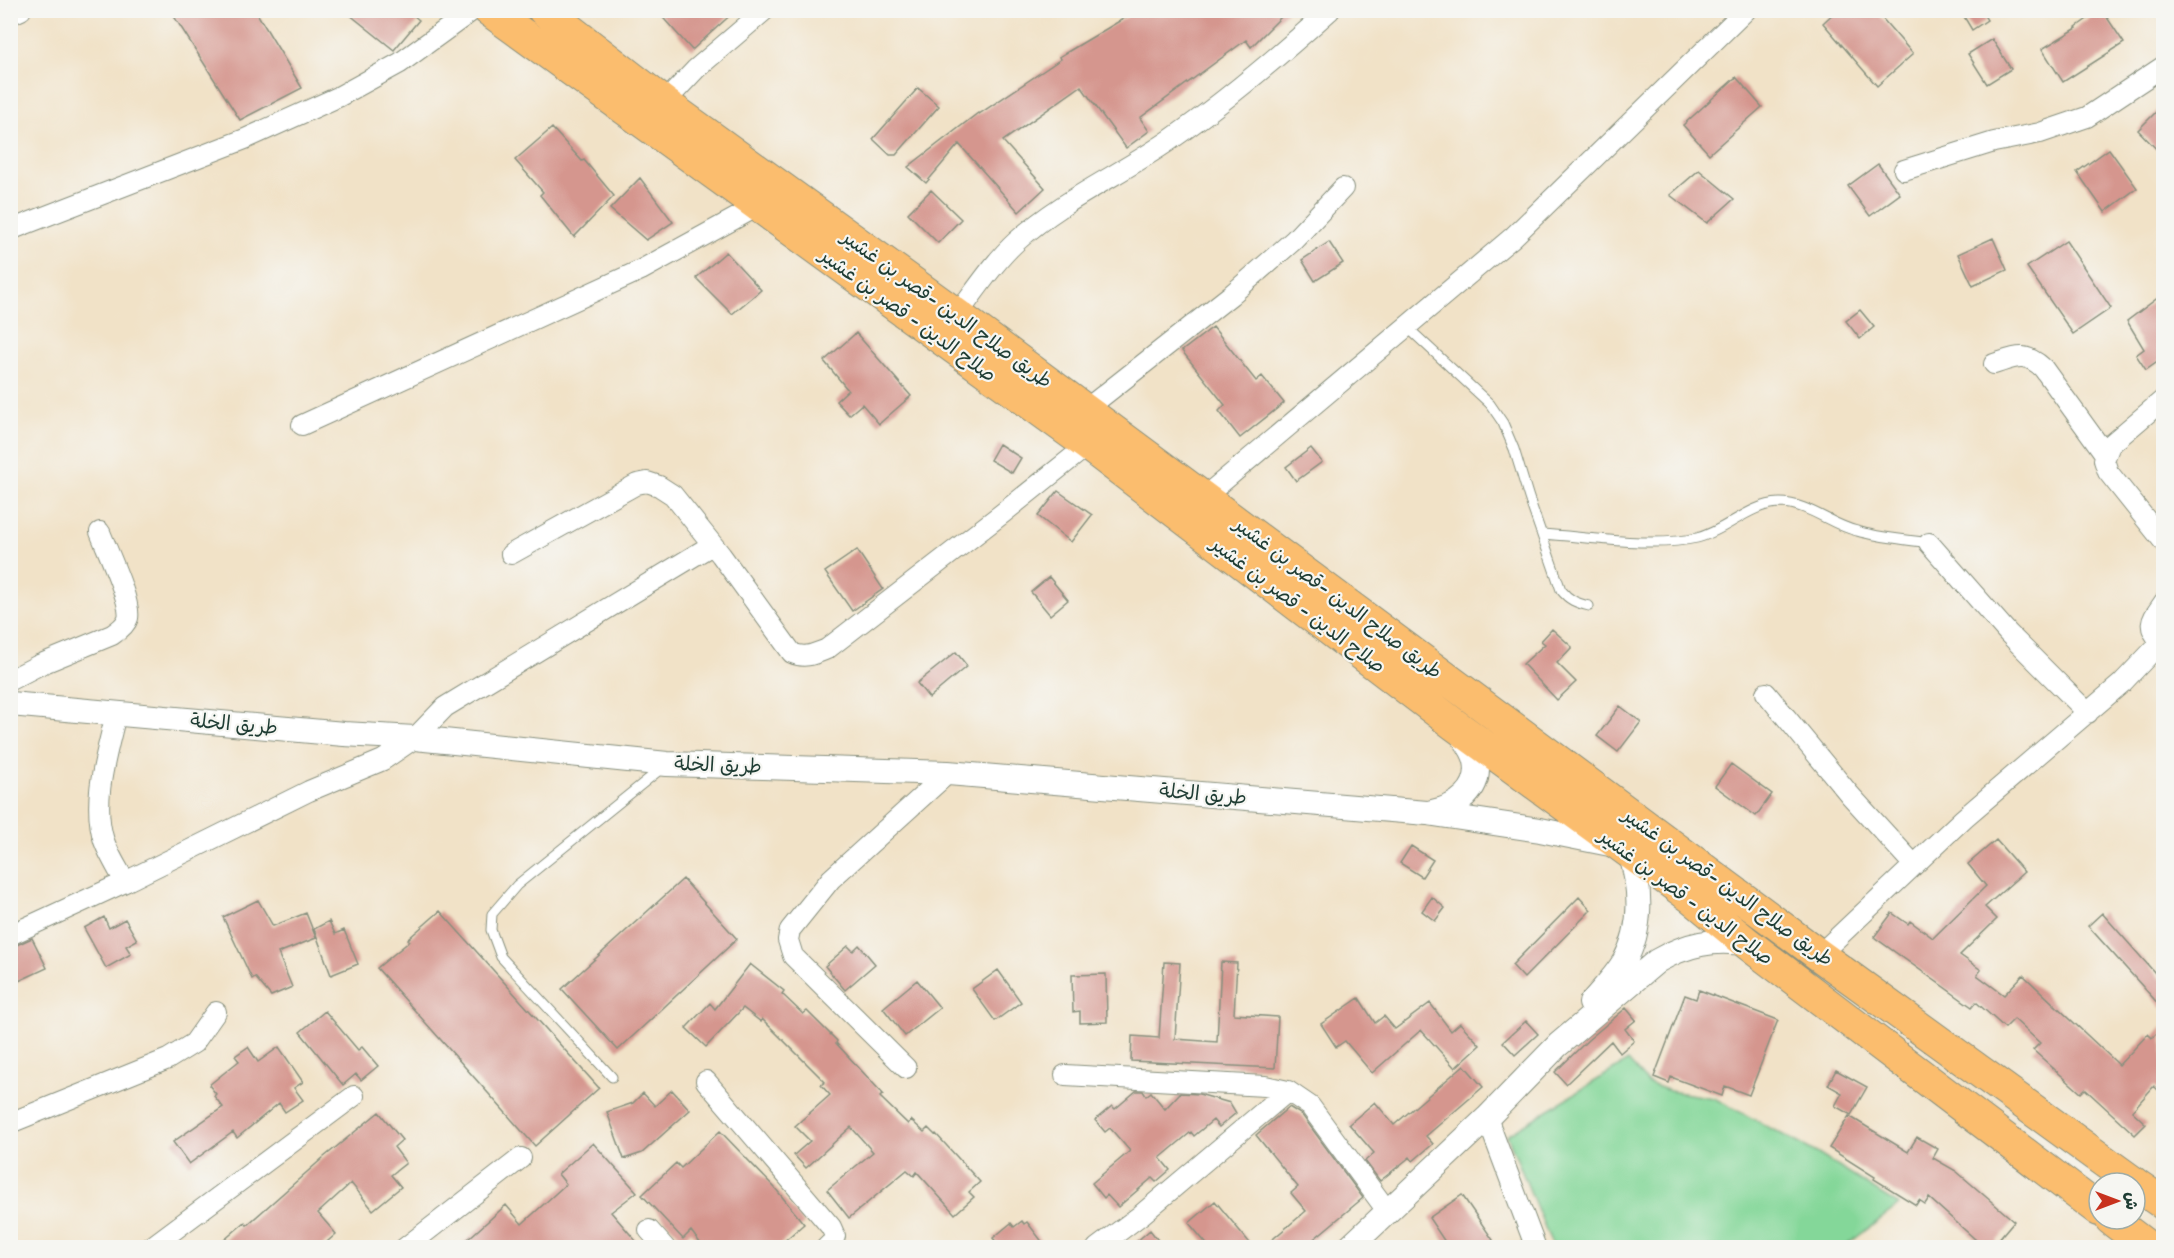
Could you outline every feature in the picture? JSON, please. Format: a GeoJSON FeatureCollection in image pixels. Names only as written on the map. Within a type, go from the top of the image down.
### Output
{"type":"FeatureCollection","features":[{"type":"Feature","properties":{"kind":"highway","name":"صلاح الدين - قصر بن غشير"},"geometry":{"type":"LineString","coordinates":[[489,10],[1088,445],[1455,725],[1691,897],[1748,944],[2087,1201]]}},
{"type":"Feature","properties":{"kind":"highway","name":"طريق صلاح الدين -قصر بن غشير"},"geometry":{"type":"LineString","coordinates":[[554,13],[664,103],[957,315],[1819,955],[2117,1171]]}},
{"type":"Feature","properties":{"kind":"highway","name":"طريق صلاح الدين -قصر بن غشير"},"geometry":{"type":"LineString","coordinates":[[2147,1192],[2163,1204]]}},
{"type":"Feature","properties":{"kind":"highway"},"geometry":{"type":"LineString","coordinates":[[2127,1231],[2149,1248]]}},
{"type":"Feature","properties":{"kind":"street"},"geometry":{"type":"LineString","coordinates":[[10,15],[21,10]]}},
{"type":"Feature","properties":{"kind":"street"},"geometry":{"type":"LineString","coordinates":[[10,230],[245,140],[338,97],[400,63],[473,10]]}},
{"type":"Feature","properties":{"kind":"street"},"geometry":{"type":"LineString","coordinates":[[664,103],[696,69],[765,10]]}},
{"type":"Feature","properties":{"kind":"street"},"geometry":{"type":"LineString","coordinates":[[957,315],[988,273],[1017,241],[1052,212],[1169,141],[1274,61],[1330,10]]}},
{"type":"Feature","properties":{"kind":"street"},"geometry":{"type":"LineString","coordinates":[[1203,498],[1513,237],[1746,10]]}},
{"type":"Feature","properties":{"kind":"street"},"geometry":{"type":"LineString","coordinates":[[1904,170],[1994,142],[2040,134],[2087,117],[2163,66]]}},
{"type":"Feature","properties":{"kind":"street"},"geometry":{"type":"LineString","coordinates":[[1085,410],[1231,296],[1294,240],[1343,188]]}},
{"type":"Feature","properties":{"kind":"street"},"geometry":{"type":"LineString","coordinates":[[302,425],[641,270],[758,206]]}},
{"type":"Feature","properties":{"kind":"street"},"geometry":{"type":"LineString","coordinates":[[1994,364],[2016,357],[2028,357],[2035,361],[2043,368],[2105,454]]}},
{"type":"Feature","properties":{"kind":"street"},"geometry":{"type":"LineString","coordinates":[[2163,399],[2110,445],[2104,460],[2108,472],[2163,542]]}},
{"type":"Feature","properties":{"kind":"street"},"geometry":{"type":"LineString","coordinates":[[511,554],[637,484],[647,482],[659,486],[673,495],[792,653],[800,657],[810,656],[827,649],[1088,445]]}},
{"type":"Feature","properties":{"kind":"street"},"geometry":{"type":"LineString","coordinates":[[10,680],[39,665],[112,635],[122,627],[128,617],[127,604],[100,532]]}},
{"type":"Feature","properties":{"kind":"street"},"geometry":{"type":"LineString","coordinates":[[1929,543],[2008,633],[2088,712]]}},
{"type":"Feature","properties":{"kind":"street"},"geometry":{"type":"LineString","coordinates":[[10,935],[125,882],[309,791],[383,760],[415,738],[445,707],[712,544]]}},
{"type":"Feature","properties":{"kind":"street"},"geometry":{"type":"LineString","coordinates":[[1819,955],[1964,818],[2122,683],[2162,643],[2152,633],[2151,628],[2153,619],[2163,602]]}},
{"type":"Feature","properties":{"kind":"street"},"geometry":{"type":"LineString","coordinates":[[1766,693],[1850,795],[1914,865]]}},
{"type":"Feature","properties":{"kind":"street","name":"طريق الخلة"},"geometry":{"type":"LineString","coordinates":[[10,704],[344,735],[415,738],[667,764],[948,773],[1427,813],[1540,830],[1624,849]]}},
{"type":"Feature","properties":{"kind":"street"},"geometry":{"type":"LineString","coordinates":[[116,714],[100,781],[100,810],[104,840],[125,882]]}},
{"type":"Feature","properties":{"kind":"street","name":"طريق الخلة"},"geometry":{"type":"LineString","coordinates":[[1427,813],[1447,809],[1460,802],[1470,791],[1476,777],[1476,761],[1455,725]]}},
{"type":"Feature","properties":{"kind":"street"},"geometry":{"type":"LineString","coordinates":[[906,1068],[793,956],[788,940],[790,930],[831,879],[948,773]]}},
{"type":"Feature","properties":{"kind":"street"},"geometry":{"type":"LineString","coordinates":[[1349,1248],[1487,1118],[1558,1045],[1623,964],[1635,933],[1639,900],[1635,868],[1624,849]]}},
{"type":"Feature","properties":{"kind":"street"},"geometry":{"type":"LineString","coordinates":[[1558,1045],[1657,961],[1674,951],[1710,941],[1748,944]]}},
{"type":"Feature","properties":{"kind":"street"},"geometry":{"type":"LineString","coordinates":[[10,1123],[168,1059],[194,1043],[216,1012]]}},
{"type":"Feature","properties":{"kind":"street"},"geometry":{"type":"LineString","coordinates":[[1065,1075],[1265,1086],[1288,1091],[1310,1106],[1388,1212]]}},
{"type":"Feature","properties":{"kind":"street"},"geometry":{"type":"LineString","coordinates":[[706,1081],[831,1227],[835,1236],[826,1248]]}},
{"type":"Feature","properties":{"kind":"street"},"geometry":{"type":"LineString","coordinates":[[1096,1248],[1141,1215],[1288,1091]]}},
{"type":"Feature","properties":{"kind":"street"},"geometry":{"type":"LineString","coordinates":[[150,1248],[354,1096]]}},
{"type":"Feature","properties":{"kind":"street"},"geometry":{"type":"LineString","coordinates":[[1487,1118],[1536,1248]]}},
{"type":"Feature","properties":{"kind":"street"},"geometry":{"type":"LineString","coordinates":[[405,1248],[521,1158]]}},
{"type":"Feature","properties":{"kind":"street"},"geometry":{"type":"LineString","coordinates":[[649,1230],[665,1248]]}},
{"type":"Feature","properties":{"kind":"lane"},"geometry":{"type":"LineString","coordinates":[[1407,327],[1490,404],[1503,423],[1514,449],[1561,590],[1576,603],[1589,606]]}},
{"type":"Feature","properties":{"kind":"lane"},"geometry":{"type":"LineString","coordinates":[[1542,534],[1668,542],[1698,538],[1767,505],[1787,504],[1807,509],[1835,524],[1856,531],[1929,543]]}},
{"type":"Feature","properties":{"kind":"lane"},"geometry":{"type":"LineString","coordinates":[[612,1077],[501,957],[491,930],[492,914],[517,885],[667,764]]}},
{"type":"Feature","properties":{"kind":"green space"},"geometry":{"type":"Polygon","coordinates":[[[1628,1061],[1648,1083],[1670,1091],[1714,1098],[1815,1152],[1899,1205],[1844,1247],[1553,1247],[1507,1135],[1628,1061]]]}},
{"type":"Feature","properties":{"kind":"building"},"geometry":{"type":"Polygon","coordinates":[[[170,10],[255,10],[302,88],[240,120],[170,10]]]}},
{"type":"Feature","properties":{"kind":"building"},"geometry":{"type":"Polygon","coordinates":[[[344,10],[407,10],[419,20],[394,50],[344,10]]]}},
{"type":"Feature","properties":{"kind":"building"},"geometry":{"type":"Polygon","coordinates":[[[656,10],[736,10],[692,50],[656,10]]]}},
{"type":"Feature","properties":{"kind":"building"},"geometry":{"type":"Polygon","coordinates":[[[1138,10],[1288,10],[1251,47],[1246,40],[1140,118],[1149,131],[1126,148],[1081,86],[1003,141],[1045,188],[1019,212],[959,144],[926,183],[908,167],[978,113],[1061,59],[1059,57],[1138,10]]]}},
{"type":"Feature","properties":{"kind":"building"},"geometry":{"type":"Polygon","coordinates":[[[1837,10],[1875,10],[1913,54],[1877,86],[1823,23],[1837,10]]]}},
{"type":"Feature","properties":{"kind":"building"},"geometry":{"type":"Polygon","coordinates":[[[1960,10],[1981,10],[1987,20],[1972,30],[1960,10]]]}},
{"type":"Feature","properties":{"kind":"building"},"geometry":{"type":"Polygon","coordinates":[[[2100,10],[2124,43],[2063,82],[2042,49],[2077,28],[2100,10]]]}},
{"type":"Feature","properties":{"kind":"building"},"geometry":{"type":"Polygon","coordinates":[[[1992,39],[2011,69],[1987,84],[1968,54],[1992,39]]]}},
{"type":"Feature","properties":{"kind":"building"},"geometry":{"type":"Polygon","coordinates":[[[1736,77],[1762,107],[1709,154],[1683,125],[1736,77]]]}},
{"type":"Feature","properties":{"kind":"building"},"geometry":{"type":"Polygon","coordinates":[[[918,88],[939,106],[896,155],[890,155],[873,139],[918,88]]]}},
{"type":"Feature","properties":{"kind":"building"},"geometry":{"type":"Polygon","coordinates":[[[2163,105],[2163,156],[2138,130],[2163,105]]]}},
{"type":"Feature","properties":{"kind":"building"},"geometry":{"type":"Polygon","coordinates":[[[552,128],[582,161],[584,160],[614,196],[574,237],[540,195],[543,192],[515,160],[552,128]]]}},
{"type":"Feature","properties":{"kind":"building"},"geometry":{"type":"Polygon","coordinates":[[[2109,149],[2137,188],[2105,212],[2077,172],[2109,149]]]}},
{"type":"Feature","properties":{"kind":"building"},"geometry":{"type":"Polygon","coordinates":[[[1878,164],[1900,194],[1870,216],[1848,186],[1878,164]]]}},
{"type":"Feature","properties":{"kind":"building"},"geometry":{"type":"Polygon","coordinates":[[[1699,170],[1734,199],[1707,223],[1670,195],[1699,170]]]}},
{"type":"Feature","properties":{"kind":"building"},"geometry":{"type":"Polygon","coordinates":[[[640,178],[673,222],[646,240],[610,209],[640,178]]]}},
{"type":"Feature","properties":{"kind":"building"},"geometry":{"type":"Polygon","coordinates":[[[931,190],[961,219],[938,243],[908,213],[931,190]]]}},
{"type":"Feature","properties":{"kind":"building"},"geometry":{"type":"Polygon","coordinates":[[[1993,238],[2007,270],[1973,286],[1958,254],[1993,238]]]}},
{"type":"Feature","properties":{"kind":"building"},"geometry":{"type":"Polygon","coordinates":[[[2066,241],[2111,308],[2073,334],[2027,267],[2066,241]]]}},
{"type":"Feature","properties":{"kind":"building"},"geometry":{"type":"Polygon","coordinates":[[[1329,242],[1343,263],[1315,281],[1302,260],[1329,242]]]}},
{"type":"Feature","properties":{"kind":"building"},"geometry":{"type":"Polygon","coordinates":[[[726,252],[761,290],[732,314],[696,278],[726,252]]]}},
{"type":"Feature","properties":{"kind":"building"},"geometry":{"type":"Polygon","coordinates":[[[2163,294],[2163,358],[2146,370],[2136,355],[2144,349],[2127,321],[2163,294]]]}},
{"type":"Feature","properties":{"kind":"building"},"geometry":{"type":"Polygon","coordinates":[[[1860,310],[1874,327],[1860,339],[1846,321],[1860,310]]]}},
{"type":"Feature","properties":{"kind":"building"},"geometry":{"type":"Polygon","coordinates":[[[1213,327],[1256,381],[1262,376],[1284,403],[1240,438],[1219,411],[1225,405],[1182,351],[1213,327]]]}},
{"type":"Feature","properties":{"kind":"building"},"geometry":{"type":"Polygon","coordinates":[[[856,333],[911,396],[879,424],[862,404],[849,415],[836,401],[848,390],[824,361],[856,333]]]}},
{"type":"Feature","properties":{"kind":"building"},"geometry":{"type":"Polygon","coordinates":[[[999,444],[1021,458],[1012,473],[990,460],[999,444]]]}},
{"type":"Feature","properties":{"kind":"building"},"geometry":{"type":"Polygon","coordinates":[[[1311,448],[1322,462],[1296,481],[1286,467],[1311,448]]]}},
{"type":"Feature","properties":{"kind":"building"},"geometry":{"type":"Polygon","coordinates":[[[1058,491],[1092,515],[1071,542],[1038,516],[1058,491]]]}},
{"type":"Feature","properties":{"kind":"building"},"geometry":{"type":"Polygon","coordinates":[[[857,550],[883,589],[852,611],[825,572],[857,550]]]}},
{"type":"Feature","properties":{"kind":"building"},"geometry":{"type":"Polygon","coordinates":[[[1049,577],[1068,600],[1050,615],[1031,592],[1049,577]]]}},
{"type":"Feature","properties":{"kind":"building"},"geometry":{"type":"Polygon","coordinates":[[[1552,629],[1572,647],[1557,663],[1576,682],[1557,700],[1523,664],[1545,644],[1541,641],[1552,629]]]}},
{"type":"Feature","properties":{"kind":"building"},"geometry":{"type":"Polygon","coordinates":[[[956,652],[967,666],[929,698],[917,683],[956,652]]]}},
{"type":"Feature","properties":{"kind":"building"},"geometry":{"type":"Polygon","coordinates":[[[1620,706],[1641,722],[1618,752],[1597,736],[1620,706]]]}},
{"type":"Feature","properties":{"kind":"building"},"geometry":{"type":"Polygon","coordinates":[[[1731,764],[1772,794],[1756,816],[1715,786],[1731,764]]]}},
{"type":"Feature","properties":{"kind":"building"},"geometry":{"type":"Polygon","coordinates":[[[1996,840],[2024,872],[1985,907],[1997,919],[1960,955],[1981,970],[1977,975],[2004,995],[2023,975],[2119,1065],[2148,1034],[2152,1038],[2163,1027],[2163,1095],[2154,1086],[2132,1111],[2146,1124],[2135,1135],[2085,1089],[2081,1093],[2033,1050],[2040,1043],[2014,1019],[2005,1028],[1976,1002],[1972,1007],[1874,937],[1892,913],[1908,924],[1910,921],[1933,938],[1986,886],[1968,864],[1996,840]]]}},
{"type":"Feature","properties":{"kind":"building"},"geometry":{"type":"Polygon","coordinates":[[[1411,846],[1433,860],[1422,877],[1400,863],[1411,846]]]}},
{"type":"Feature","properties":{"kind":"building"},"geometry":{"type":"Polygon","coordinates":[[[683,879],[737,939],[618,1050],[562,989],[683,879]]]}},
{"type":"Feature","properties":{"kind":"building"},"geometry":{"type":"Polygon","coordinates":[[[1432,897],[1445,908],[1435,921],[1422,911],[1432,897]]]}},
{"type":"Feature","properties":{"kind":"building"},"geometry":{"type":"Polygon","coordinates":[[[1579,897],[1591,910],[1524,978],[1512,965],[1579,897]]]}},
{"type":"Feature","properties":{"kind":"building"},"geometry":{"type":"Polygon","coordinates":[[[258,900],[273,926],[306,913],[316,938],[278,953],[292,987],[271,996],[255,977],[252,979],[223,917],[258,900]]]}},
{"type":"Feature","properties":{"kind":"building"},"geometry":{"type":"Polygon","coordinates":[[[440,911],[599,1088],[535,1146],[377,968],[410,941],[408,939],[440,911]]]}},
{"type":"Feature","properties":{"kind":"building"},"geometry":{"type":"Polygon","coordinates":[[[2102,913],[2163,982],[2163,1009],[2088,926],[2102,913]]]}},
{"type":"Feature","properties":{"kind":"building"},"geometry":{"type":"Polygon","coordinates":[[[104,917],[109,928],[125,919],[137,940],[126,946],[131,954],[106,968],[84,928],[104,917]]]}},
{"type":"Feature","properties":{"kind":"building"},"geometry":{"type":"Polygon","coordinates":[[[329,921],[335,934],[344,930],[358,964],[331,975],[314,929],[329,921]]]}},
{"type":"Feature","properties":{"kind":"building"},"geometry":{"type":"Polygon","coordinates":[[[32,938],[47,968],[10,985],[10,948],[32,938]]]}},
{"type":"Feature","properties":{"kind":"building"},"geometry":{"type":"Polygon","coordinates":[[[859,945],[875,964],[845,990],[825,966],[848,946],[853,951],[859,945]]]}},
{"type":"Feature","properties":{"kind":"building"},"geometry":{"type":"Polygon","coordinates":[[[1164,962],[1180,963],[1175,1039],[1217,1042],[1221,962],[1237,963],[1234,1014],[1278,1017],[1275,1068],[1131,1061],[1132,1036],[1159,1038],[1164,962]]]}},
{"type":"Feature","properties":{"kind":"building"},"geometry":{"type":"Polygon","coordinates":[[[750,964],[784,991],[782,994],[803,1014],[807,1011],[837,1041],[836,1043],[883,1094],[880,1097],[908,1124],[911,1120],[924,1132],[928,1128],[936,1134],[980,1182],[969,1192],[974,1197],[955,1214],[917,1172],[914,1176],[907,1170],[849,1218],[827,1190],[873,1152],[851,1127],[806,1168],[794,1155],[810,1141],[795,1126],[830,1095],[821,1085],[825,1082],[762,1019],[761,1022],[743,1008],[706,1047],[686,1028],[710,1003],[715,1009],[750,964]]]}},
{"type":"Feature","properties":{"kind":"building"},"geometry":{"type":"Polygon","coordinates":[[[998,970],[1021,1002],[995,1021],[972,989],[998,970]]]}},
{"type":"Feature","properties":{"kind":"building"},"geometry":{"type":"Polygon","coordinates":[[[1106,974],[1107,1022],[1080,1023],[1080,1011],[1073,1012],[1072,975],[1106,974]]]}},
{"type":"Feature","properties":{"kind":"building"},"geometry":{"type":"Polygon","coordinates":[[[917,980],[940,1008],[905,1036],[883,1008],[917,980]]]}},
{"type":"Feature","properties":{"kind":"building"},"geometry":{"type":"Polygon","coordinates":[[[1699,990],[1778,1020],[1749,1095],[1725,1086],[1722,1096],[1671,1077],[1669,1083],[1654,1077],[1685,995],[1696,999],[1699,990]]]}},
{"type":"Feature","properties":{"kind":"building"},"geometry":{"type":"Polygon","coordinates":[[[1359,998],[1375,1023],[1384,1016],[1395,1029],[1430,1003],[1451,1031],[1460,1023],[1480,1045],[1455,1068],[1421,1030],[1372,1073],[1345,1041],[1336,1047],[1321,1024],[1359,998]]]}},
{"type":"Feature","properties":{"kind":"building"},"geometry":{"type":"Polygon","coordinates":[[[1626,1008],[1636,1020],[1625,1029],[1634,1041],[1620,1053],[1611,1041],[1566,1084],[1555,1072],[1626,1008]]]}},
{"type":"Feature","properties":{"kind":"building"},"geometry":{"type":"Polygon","coordinates":[[[325,1011],[358,1050],[362,1047],[378,1066],[361,1080],[356,1074],[343,1085],[300,1032],[325,1011]]]}},
{"type":"Feature","properties":{"kind":"building"},"geometry":{"type":"Polygon","coordinates":[[[1526,1021],[1538,1034],[1515,1055],[1503,1042],[1526,1021]]]}},
{"type":"Feature","properties":{"kind":"building"},"geometry":{"type":"Polygon","coordinates":[[[248,1047],[258,1062],[279,1047],[303,1082],[294,1088],[303,1100],[285,1112],[279,1103],[237,1138],[233,1132],[189,1164],[173,1142],[223,1107],[209,1085],[239,1061],[235,1056],[248,1047]]]}},
{"type":"Feature","properties":{"kind":"building"},"geometry":{"type":"Polygon","coordinates":[[[1464,1065],[1483,1087],[1426,1136],[1433,1144],[1413,1161],[1410,1157],[1380,1181],[1365,1161],[1374,1153],[1349,1124],[1375,1102],[1394,1125],[1464,1065]]]}},
{"type":"Feature","properties":{"kind":"building"},"geometry":{"type":"Polygon","coordinates":[[[1836,1070],[1867,1087],[1851,1115],[1835,1106],[1842,1093],[1828,1085],[1836,1070]]]}},
{"type":"Feature","properties":{"kind":"building"},"geometry":{"type":"Polygon","coordinates":[[[672,1090],[690,1110],[642,1153],[624,1159],[607,1112],[633,1103],[643,1093],[655,1106],[672,1090]]]}},
{"type":"Feature","properties":{"kind":"building"},"geometry":{"type":"Polygon","coordinates":[[[1136,1091],[1143,1091],[1146,1096],[1151,1092],[1165,1109],[1180,1093],[1199,1094],[1230,1103],[1236,1113],[1219,1127],[1213,1120],[1194,1136],[1191,1132],[1160,1158],[1170,1170],[1156,1182],[1152,1178],[1118,1207],[1107,1195],[1104,1198],[1092,1183],[1130,1151],[1110,1128],[1105,1132],[1095,1120],[1112,1106],[1115,1109],[1136,1091]]]}},
{"type":"Feature","properties":{"kind":"building"},"geometry":{"type":"Polygon","coordinates":[[[1289,1107],[1302,1115],[1363,1198],[1303,1248],[1262,1248],[1306,1211],[1291,1193],[1298,1187],[1256,1135],[1289,1107]]]}},
{"type":"Feature","properties":{"kind":"building"},"geometry":{"type":"Polygon","coordinates":[[[379,1112],[402,1140],[394,1147],[406,1163],[391,1175],[401,1187],[373,1210],[351,1183],[318,1213],[336,1234],[320,1248],[215,1248],[245,1222],[247,1225],[379,1112]]]}},
{"type":"Feature","properties":{"kind":"building"},"geometry":{"type":"Polygon","coordinates":[[[1849,1116],[1908,1152],[1917,1137],[1938,1149],[1933,1158],[1956,1171],[2014,1221],[1991,1248],[1985,1248],[1929,1198],[1925,1204],[1919,1200],[1916,1205],[1874,1179],[1875,1177],[1829,1148],[1849,1116]]]}},
{"type":"Feature","properties":{"kind":"building"},"geometry":{"type":"Polygon","coordinates":[[[720,1131],[775,1188],[804,1224],[776,1248],[704,1248],[691,1231],[683,1239],[642,1195],[676,1163],[681,1168],[720,1131]]]}},
{"type":"Feature","properties":{"kind":"building"},"geometry":{"type":"Polygon","coordinates":[[[593,1143],[637,1192],[611,1212],[642,1248],[458,1248],[506,1205],[522,1224],[566,1184],[558,1174],[593,1143]]]}},
{"type":"Feature","properties":{"kind":"building"},"geometry":{"type":"Polygon","coordinates":[[[1462,1195],[1493,1240],[1483,1248],[1449,1248],[1429,1218],[1462,1195]]]}},
{"type":"Feature","properties":{"kind":"building"},"geometry":{"type":"Polygon","coordinates":[[[1215,1201],[1254,1248],[1210,1248],[1189,1223],[1215,1201]]]}},
{"type":"Feature","properties":{"kind":"building"},"geometry":{"type":"Polygon","coordinates":[[[1022,1221],[1024,1224],[1027,1222],[1047,1248],[1001,1248],[993,1238],[1011,1223],[1014,1227],[1022,1221]]]}},
{"type":"Feature","properties":{"kind":"building"},"geometry":{"type":"Polygon","coordinates":[[[1150,1230],[1164,1248],[1129,1248],[1150,1230]]]}}]}
